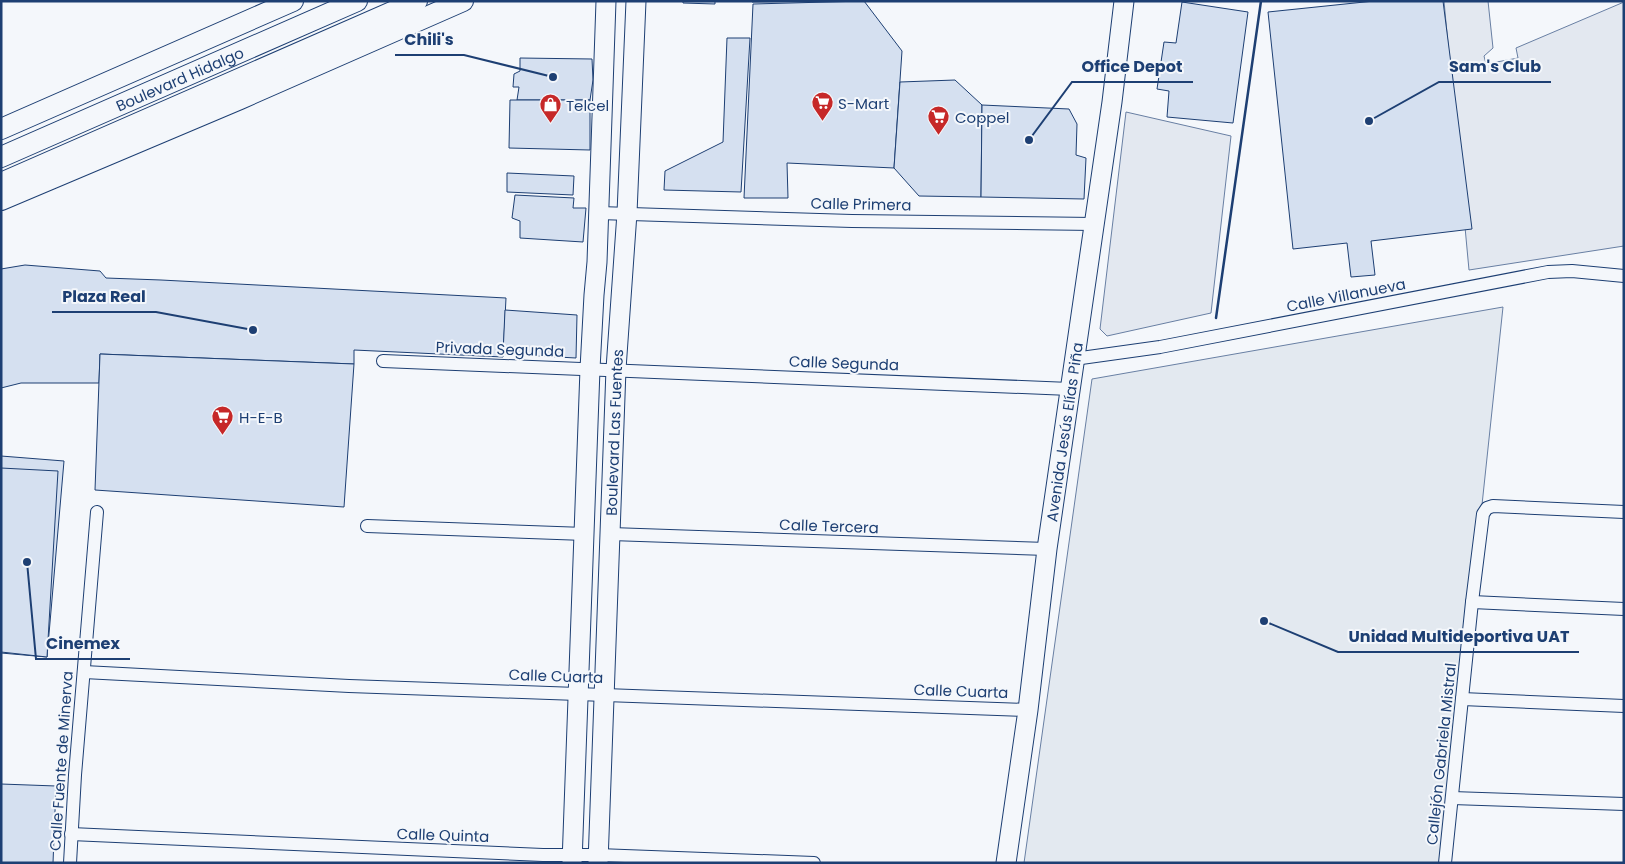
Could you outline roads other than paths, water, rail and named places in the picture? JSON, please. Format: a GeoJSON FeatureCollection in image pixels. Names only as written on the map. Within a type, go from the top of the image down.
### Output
{"type":"FeatureCollection","features":[{"type":"Feature","properties":{"kind":"main road","name":"Boulevard Hidalgo"},"geometry":{"type":"LineString","coordinates":[[1,129],[293,1]]}},
{"type":"Feature","properties":{"kind":"main road","name":"Boulevard Hidalgo"},"geometry":{"type":"LineString","coordinates":[[1,157],[357,1]]}},
{"type":"Feature","properties":{"kind":"main road","name":"Boulevard Hidalgo"},"geometry":{"type":"LineString","coordinates":[[215,99],[222,79],[230,72],[391,1]]}},
{"type":"Feature","properties":{"kind":"main road","name":"Boulevard Hidalgo"},"geometry":{"type":"LineString","coordinates":[[1,200],[417,1]]}},
{"type":"Feature","properties":{"kind":"main road","name":"Boulevard Hidalgo"},"geometry":{"type":"LineString","coordinates":[[1,183],[463,1]]}},
{"type":"Feature","properties":{"kind":"street","name":"Boulevard Las Fuentes"},"geometry":{"type":"LineString","coordinates":[[572,859],[606,1]]}},
{"type":"Feature","properties":{"kind":"street","name":"Boulevard Las Fuentes"},"geometry":{"type":"LineString","coordinates":[[598,859],[616,369],[627,213],[636,1]]}},
{"type":"Feature","properties":{"kind":"street","name":"Avenida Jesús Elías Piña"},"geometry":{"type":"LineString","coordinates":[[1006,863],[1028,710],[1047,549],[1113,95],[1124,1]]}},
{"type":"Feature","properties":{"kind":"street"},"geometry":{"type":"LineString","coordinates":[[601,134],[630,136]]}},
{"type":"Feature","properties":{"kind":"street","name":"Calle Primera"},"geometry":{"type":"LineString","coordinates":[[599,213],[852,221],[1094,224]]}},
{"type":"Feature","properties":{"kind":"street","name":"Calle Villanueva"},"geometry":{"type":"LineString","coordinates":[[1074,359],[1160,347],[1548,272],[1572,271],[1624,276]]}},
{"type":"Feature","properties":{"kind":"street","name":"Privada Segunda"},"geometry":{"type":"LineString","coordinates":[[383,361],[616,369]]}},
{"type":"Feature","properties":{"kind":"street","name":"Calle Segunda"},"geometry":{"type":"LineString","coordinates":[[616,369],[1070,388]]}},
{"type":"Feature","properties":{"kind":"street","name":"Callejón Gabriela Mistral"},"geometry":{"type":"LineString","coordinates":[[1445,863],[1483,514],[1487,508],[1493,506],[1624,512]]}},
{"type":"Feature","properties":{"kind":"street","name":"Calle Fuente de Minerva"},"geometry":{"type":"LineString","coordinates":[[70,863],[75,775],[97,512]]}},
{"type":"Feature","properties":{"kind":"street"},"geometry":{"type":"LineString","coordinates":[[367,526],[585,534]]}},
{"type":"Feature","properties":{"kind":"street","name":"Calle Tercera"},"geometry":{"type":"LineString","coordinates":[[611,534],[1047,549]]}},
{"type":"Feature","properties":{"kind":"street"},"geometry":{"type":"LineString","coordinates":[[1472,602],[1624,609]]}},
{"type":"Feature","properties":{"kind":"street","name":"Calle Cuarta"},"geometry":{"type":"LineString","coordinates":[[84,672],[349,686],[1028,710]]}},
{"type":"Feature","properties":{"kind":"street"},"geometry":{"type":"LineString","coordinates":[[1462,699],[1624,706]]}},
{"type":"Feature","properties":{"kind":"street"},"geometry":{"type":"LineString","coordinates":[[1452,798],[1624,804]]}},
{"type":"Feature","properties":{"kind":"street","name":"Calle Quinta"},"geometry":{"type":"LineString","coordinates":[[71,834],[572,859],[814,863]]}},
{"type":"Feature","properties":{"kind":"place","name":"Chili's"},"geometry":{"type":"Point","coordinates":[553,77]}},
{"type":"Feature","properties":{"kind":"place","name":"Sam's Club"},"geometry":{"type":"Point","coordinates":[1369,121]}},
{"type":"Feature","properties":{"kind":"place","name":"S-Mart"},"geometry":{"type":"Point","coordinates":[822,122]}},
{"type":"Feature","properties":{"kind":"place","name":"Telcel"},"geometry":{"type":"Point","coordinates":[550,124]}},
{"type":"Feature","properties":{"kind":"place","name":"Coppel"},"geometry":{"type":"Point","coordinates":[939,136]}},
{"type":"Feature","properties":{"kind":"place","name":"Office Depot"},"geometry":{"type":"Point","coordinates":[1029,140]}},
{"type":"Feature","properties":{"kind":"place","name":"Plaza Real"},"geometry":{"type":"Point","coordinates":[253,330]}},
{"type":"Feature","properties":{"kind":"place","name":"H-E-B"},"geometry":{"type":"Point","coordinates":[223,436]}},
{"type":"Feature","properties":{"kind":"place","name":"Cinemex"},"geometry":{"type":"Point","coordinates":[27,562]}},
{"type":"Feature","properties":{"kind":"place","name":"Unidad Multideportiva UAT"},"geometry":{"type":"Point","coordinates":[1264,621]}}]}
